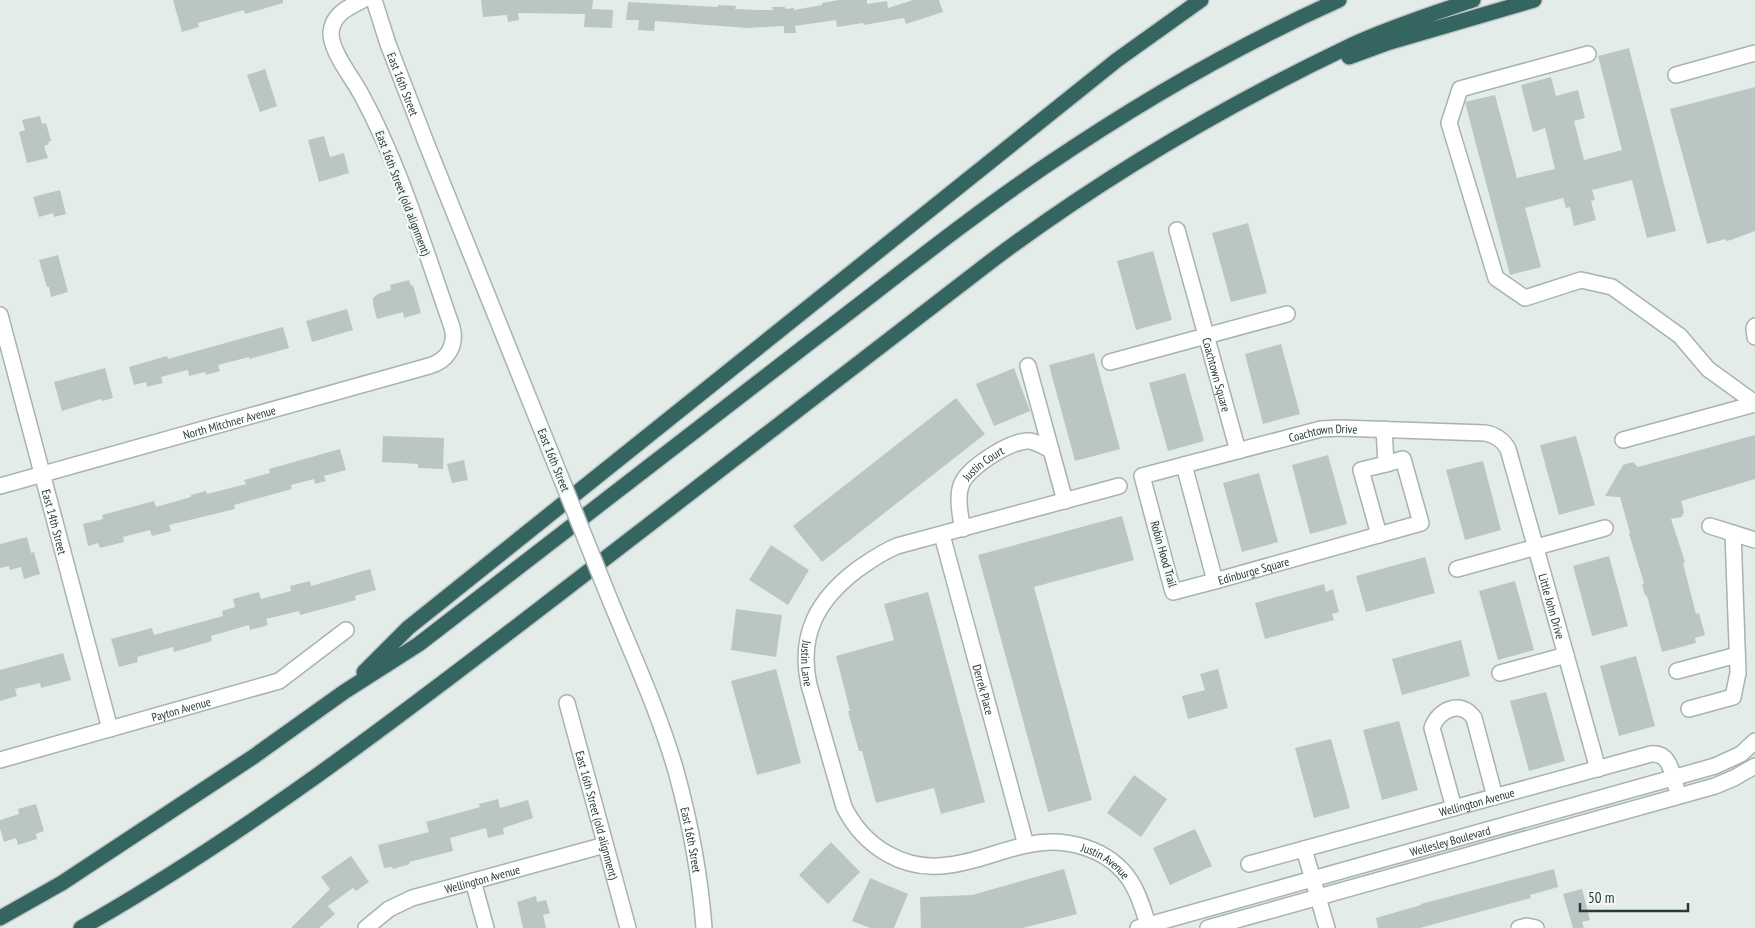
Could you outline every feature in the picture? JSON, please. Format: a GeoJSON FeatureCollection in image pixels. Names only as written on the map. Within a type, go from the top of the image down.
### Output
{"type":"FeatureCollection","features":[{"type":"Feature","properties":{"kind":"highway"},"geometry":{"type":"LineString","coordinates":[[344,692],[408,628],[1117,60],[1201,0]]}},
{"type":"Feature","properties":{"kind":"highway"},"geometry":{"type":"LineString","coordinates":[[0,918],[62,883],[214,783],[344,692],[420,644],[907,268],[1044,167],[1194,73],[1302,16],[1339,0]]}},
{"type":"Feature","properties":{"kind":"highway"},"geometry":{"type":"LineString","coordinates":[[81,928],[150,888],[221,843],[380,730],[1033,230],[1134,162],[1217,114],[1353,45],[1473,0]]}},
{"type":"Feature","properties":{"kind":"highway"},"geometry":{"type":"LineString","coordinates":[[1291,76],[1390,42],[1534,0]]}},
{"type":"Feature","properties":{"kind":"street","name":"East 16th Street (old alignment)"},"geometry":{"type":"LineString","coordinates":[[363,0],[343,10],[338,16],[332,28],[333,45],[373,117],[396,168],[452,327],[454,338],[452,348]]}},
{"type":"Feature","properties":{"kind":"street","name":"East 16th Street"},"geometry":{"type":"LineString","coordinates":[[374,0],[388,44],[427,146],[654,708],[676,770],[692,839],[704,928]]}},
{"type":"Feature","properties":{"kind":"street"},"geometry":{"type":"LineString","coordinates":[[1676,75],[1755,53]]}},
{"type":"Feature","properties":{"kind":"street"},"geometry":{"type":"LineString","coordinates":[[1588,54],[1460,89],[1449,123],[1496,278],[1525,298],[1581,280],[1612,287],[1680,336],[1708,369],[1755,403]]}},
{"type":"Feature","properties":{"kind":"street"},"geometry":{"type":"LineString","coordinates":[[1177,230],[1206,336],[1287,314]]}},
{"type":"Feature","properties":{"kind":"street","name":"East 14th Street"},"geometry":{"type":"LineString","coordinates":[[0,315],[110,729]]}},
{"type":"Feature","properties":{"kind":"street"},"geometry":{"type":"LineString","coordinates":[[1755,326],[1755,337]]}},
{"type":"Feature","properties":{"kind":"street","name":"Coachtown Square"},"geometry":{"type":"LineString","coordinates":[[1110,362],[1206,336],[1238,451]]}},
{"type":"Feature","properties":{"kind":"street","name":"North Mitchner Avenue"},"geometry":{"type":"LineString","coordinates":[[0,486],[434,365],[446,357],[452,348]]}},
{"type":"Feature","properties":{"kind":"street"},"geometry":{"type":"LineString","coordinates":[[1028,366],[1065,501]]}},
{"type":"Feature","properties":{"kind":"street"},"geometry":{"type":"LineString","coordinates":[[1623,440],[1755,403]]}},
{"type":"Feature","properties":{"kind":"street","name":"Coachtown Drive"},"geometry":{"type":"LineString","coordinates":[[1142,476],[1321,429],[1485,433],[1496,436],[1504,443]]}},
{"type":"Feature","properties":{"kind":"street"},"geometry":{"type":"LineString","coordinates":[[1384,430],[1386,464]]}},
{"type":"Feature","properties":{"kind":"street","name":"Justin Court"},"geometry":{"type":"LineString","coordinates":[[963,529],[960,518],[962,483],[972,471],[1017,442],[1029,441],[1051,450]]}},
{"type":"Feature","properties":{"kind":"street","name":"Little John Drive"},"geometry":{"type":"LineString","coordinates":[[1504,443],[1508,449],[1598,769]]}},
{"type":"Feature","properties":{"kind":"street","name":"Edinburge Square"},"geometry":{"type":"LineString","coordinates":[[1184,465],[1214,581],[1379,536],[1421,523],[1403,459],[1361,470],[1379,536]]}},
{"type":"Feature","properties":{"kind":"street","name":"Robin Hood Trail"},"geometry":{"type":"LineString","coordinates":[[1142,476],[1173,592],[1214,581]]}},
{"type":"Feature","properties":{"kind":"street","name":"Justin Lane"},"geometry":{"type":"LineString","coordinates":[[1026,844],[956,864],[935,866],[914,864],[895,858],[872,844],[854,824],[844,807],[809,684],[805,665],[807,638],[820,606],[830,594],[844,580],[883,552],[898,546],[1119,486]]}},
{"type":"Feature","properties":{"kind":"street"},"geometry":{"type":"LineString","coordinates":[[1710,526],[1755,540]]}},
{"type":"Feature","properties":{"kind":"street"},"geometry":{"type":"LineString","coordinates":[[1457,569],[1605,528]]}},
{"type":"Feature","properties":{"kind":"street"},"geometry":{"type":"LineString","coordinates":[[1690,709],[1733,697],[1738,673],[1738,655],[1733,533]]}},
{"type":"Feature","properties":{"kind":"street","name":"Derrek Place"},"geometry":{"type":"LineString","coordinates":[[942,535],[1026,844]]}},
{"type":"Feature","properties":{"kind":"street","name":"Payton Avenue"},"geometry":{"type":"LineString","coordinates":[[0,760],[279,680],[346,630]]}},
{"type":"Feature","properties":{"kind":"street"},"geometry":{"type":"LineString","coordinates":[[1500,673],[1566,655]]}},
{"type":"Feature","properties":{"kind":"street"},"geometry":{"type":"LineString","coordinates":[[1677,671],[1738,655]]}},
{"type":"Feature","properties":{"kind":"street","name":"East 16th Street (old alignment)"},"geometry":{"type":"LineString","coordinates":[[567,703],[628,928]]}},
{"type":"Feature","properties":{"kind":"street"},"geometry":{"type":"LineString","coordinates":[[1454,808],[1432,728],[1435,720],[1445,710],[1462,708],[1469,711],[1474,718],[1495,797]]}},
{"type":"Feature","properties":{"kind":"street","name":"Wellesley Boulevard"},"geometry":{"type":"LineString","coordinates":[[1145,927],[1673,778],[1725,762],[1741,754],[1755,742]]}},
{"type":"Feature","properties":{"kind":"street","name":"Wellington Avenue"},"geometry":{"type":"LineString","coordinates":[[1249,864],[1657,754],[1662,755],[1667,761],[1679,796]]}},
{"type":"Feature","properties":{"kind":"street","name":"Wellesley Boulevard"},"geometry":{"type":"LineString","coordinates":[[1208,928],[1725,783],[1755,766]]}},
{"type":"Feature","properties":{"kind":"street","name":"Justin Avenue"},"geometry":{"type":"LineString","coordinates":[[1026,844],[1050,842],[1075,844],[1108,858],[1124,872],[1140,899],[1145,927]]}},
{"type":"Feature","properties":{"kind":"street","name":"Wellington Avenue"},"geometry":{"type":"LineString","coordinates":[[366,928],[383,913],[404,901],[605,845]]}},
{"type":"Feature","properties":{"kind":"street"},"geometry":{"type":"LineString","coordinates":[[1304,849],[1327,928]]}},
{"type":"Feature","properties":{"kind":"street"},"geometry":{"type":"LineString","coordinates":[[473,881],[486,928]]}},
{"type":"Feature","properties":{"kind":"street"},"geometry":{"type":"LineString","coordinates":[[1519,928],[1527,926],[1536,928]]}},
{"type":"Feature","properties":{"kind":"building"},"geometry":{"type":"Polygon","coordinates":[[[173,0],[283,0],[283,3],[245,14],[244,10],[198,23],[199,27],[182,32],[173,0]]]}},
{"type":"Feature","properties":{"kind":"building"},"geometry":{"type":"Polygon","coordinates":[[[481,0],[593,0],[592,9],[613,10],[612,28],[584,27],[585,14],[518,13],[519,20],[508,22],[507,15],[483,17],[481,0]]]}},
{"type":"Feature","properties":{"kind":"building"},"geometry":{"type":"Polygon","coordinates":[[[839,0],[867,0],[867,4],[887,1],[888,8],[913,0],[939,0],[943,12],[906,24],[904,18],[864,25],[863,23],[837,27],[836,20],[795,26],[796,33],[784,33],[784,26],[747,28],[655,21],[654,31],[638,30],[639,20],[626,20],[628,2],[718,7],[718,5],[736,6],[735,9],[759,10],[773,10],[772,7],[785,7],[785,9],[794,8],[794,10],[839,0]]]}},
{"type":"Feature","properties":{"kind":"building"},"geometry":{"type":"Polygon","coordinates":[[[1629,48],[1676,231],[1647,238],[1632,180],[1592,190],[1595,200],[1591,201],[1596,220],[1574,226],[1570,207],[1566,208],[1563,198],[1525,208],[1541,267],[1510,275],[1465,102],[1495,95],[1517,178],[1555,169],[1545,128],[1533,132],[1521,85],[1551,77],[1556,96],[1578,90],[1585,118],[1574,121],[1584,160],[1622,150],[1598,56],[1629,48]]]}},
{"type":"Feature","properties":{"kind":"building"},"geometry":{"type":"Polygon","coordinates":[[[265,69],[277,106],[260,112],[247,75],[265,69]]]}},
{"type":"Feature","properties":{"kind":"building"},"geometry":{"type":"Polygon","coordinates":[[[1755,87],[1755,231],[1731,240],[1726,241],[1726,239],[1707,244],[1670,109],[1755,87]]]}},
{"type":"Feature","properties":{"kind":"building"},"geometry":{"type":"Polygon","coordinates":[[[40,116],[42,124],[46,123],[51,141],[44,146],[48,158],[27,163],[19,132],[25,130],[22,120],[40,116]]]}},
{"type":"Feature","properties":{"kind":"building"},"geometry":{"type":"Polygon","coordinates":[[[324,136],[330,157],[344,153],[349,173],[319,182],[308,140],[324,136]]]}},
{"type":"Feature","properties":{"kind":"building"},"geometry":{"type":"Polygon","coordinates":[[[60,190],[66,214],[54,217],[53,213],[39,217],[33,197],[60,190]]]}},
{"type":"Feature","properties":{"kind":"building"},"geometry":{"type":"Polygon","coordinates":[[[1248,223],[1267,293],[1231,302],[1212,233],[1248,223]]]}},
{"type":"Feature","properties":{"kind":"building"},"geometry":{"type":"Polygon","coordinates":[[[1153,251],[1172,320],[1136,330],[1117,261],[1153,251]]]}},
{"type":"Feature","properties":{"kind":"building"},"geometry":{"type":"Polygon","coordinates":[[[58,255],[68,292],[51,297],[39,260],[58,255]]]}},
{"type":"Feature","properties":{"kind":"building"},"geometry":{"type":"Polygon","coordinates":[[[409,280],[411,286],[413,285],[421,313],[404,318],[403,312],[377,319],[373,298],[378,294],[391,290],[390,285],[409,280]]]}},
{"type":"Feature","properties":{"kind":"building"},"geometry":{"type":"Polygon","coordinates":[[[347,309],[353,330],[312,342],[306,321],[347,309]]]}},
{"type":"Feature","properties":{"kind":"building"},"geometry":{"type":"Polygon","coordinates":[[[283,327],[289,348],[218,365],[220,371],[206,375],[205,372],[189,376],[188,370],[161,377],[163,383],[147,387],[146,382],[134,385],[129,367],[167,356],[168,359],[283,327]]]}},
{"type":"Feature","properties":{"kind":"building"},"geometry":{"type":"Polygon","coordinates":[[[1281,344],[1300,414],[1263,424],[1245,354],[1281,344]]]}},
{"type":"Feature","properties":{"kind":"building"},"geometry":{"type":"Polygon","coordinates":[[[1094,353],[1120,449],[1075,461],[1049,365],[1094,353]]]}},
{"type":"Feature","properties":{"kind":"building"},"geometry":{"type":"Polygon","coordinates":[[[105,368],[113,398],[102,401],[101,399],[62,411],[54,382],[105,368]]]}},
{"type":"Feature","properties":{"kind":"building"},"geometry":{"type":"Polygon","coordinates":[[[1014,368],[1030,411],[994,426],[976,384],[1014,368]]]}},
{"type":"Feature","properties":{"kind":"building"},"geometry":{"type":"Polygon","coordinates":[[[1185,373],[1204,441],[1168,451],[1149,383],[1185,373]]]}},
{"type":"Feature","properties":{"kind":"building"},"geometry":{"type":"Polygon","coordinates":[[[956,398],[985,434],[822,562],[793,526],[956,398]]]}},
{"type":"Feature","properties":{"kind":"building"},"geometry":{"type":"Polygon","coordinates":[[[1755,435],[1755,479],[1681,501],[1684,512],[1682,517],[1671,519],[1685,562],[1683,563],[1696,614],[1699,613],[1705,635],[1695,638],[1696,643],[1662,652],[1647,596],[1642,585],[1644,583],[1620,497],[1605,496],[1623,465],[1633,462],[1638,467],[1755,435]]]}},
{"type":"Feature","properties":{"kind":"building"},"geometry":{"type":"Polygon","coordinates":[[[383,436],[444,438],[443,469],[418,468],[418,464],[382,462],[383,436]]]}},
{"type":"Feature","properties":{"kind":"building"},"geometry":{"type":"Polygon","coordinates":[[[1576,436],[1595,505],[1559,515],[1540,445],[1576,436]]]}},
{"type":"Feature","properties":{"kind":"building"},"geometry":{"type":"Polygon","coordinates":[[[340,449],[346,470],[324,476],[326,481],[315,484],[314,479],[291,485],[292,489],[234,505],[235,509],[169,525],[171,531],[152,536],[150,530],[123,537],[124,542],[100,548],[98,543],[88,546],[83,524],[103,519],[102,515],[154,501],[156,507],[206,491],[207,494],[246,484],[244,480],[270,473],[269,469],[340,449]]]}},
{"type":"Feature","properties":{"kind":"building"},"geometry":{"type":"Polygon","coordinates":[[[1328,455],[1347,524],[1310,534],[1292,465],[1328,455]]]}},
{"type":"Feature","properties":{"kind":"building"},"geometry":{"type":"Polygon","coordinates":[[[464,460],[468,480],[452,483],[447,464],[464,460]]]}},
{"type":"Feature","properties":{"kind":"building"},"geometry":{"type":"Polygon","coordinates":[[[1483,461],[1501,530],[1465,540],[1446,470],[1483,461]]]}},
{"type":"Feature","properties":{"kind":"building"},"geometry":{"type":"Polygon","coordinates":[[[1259,473],[1278,542],[1242,552],[1223,483],[1259,473]]]}},
{"type":"Feature","properties":{"kind":"building"},"geometry":{"type":"Polygon","coordinates":[[[1122,516],[1134,560],[1034,587],[1092,800],[1048,812],[978,555],[1122,516]]]}},
{"type":"Feature","properties":{"kind":"building"},"geometry":{"type":"Polygon","coordinates":[[[27,537],[31,553],[34,552],[40,574],[24,579],[21,567],[10,570],[9,566],[0,568],[0,544],[27,537]]]}},
{"type":"Feature","properties":{"kind":"building"},"geometry":{"type":"Polygon","coordinates":[[[771,545],[809,570],[788,605],[749,580],[771,545]]]}},
{"type":"Feature","properties":{"kind":"building"},"geometry":{"type":"Polygon","coordinates":[[[1609,556],[1628,626],[1592,636],[1573,566],[1609,556]]]}},
{"type":"Feature","properties":{"kind":"building"},"geometry":{"type":"Polygon","coordinates":[[[1425,557],[1435,593],[1366,612],[1356,576],[1425,557]]]}},
{"type":"Feature","properties":{"kind":"building"},"geometry":{"type":"Polygon","coordinates":[[[370,569],[376,590],[355,596],[356,600],[300,615],[299,611],[266,619],[268,625],[250,630],[249,625],[211,636],[212,641],[174,652],[173,647],[137,657],[138,662],[119,667],[111,639],[152,628],[154,635],[223,616],[222,611],[235,607],[233,599],[259,592],[261,599],[291,591],[290,586],[310,581],[311,586],[370,569]]]}},
{"type":"Feature","properties":{"kind":"building"},"geometry":{"type":"Polygon","coordinates":[[[1515,581],[1534,650],[1498,660],[1479,591],[1515,581]]]}},
{"type":"Feature","properties":{"kind":"building"},"geometry":{"type":"Polygon","coordinates":[[[1324,584],[1326,592],[1333,589],[1339,612],[1332,614],[1334,620],[1265,639],[1255,603],[1324,584]]]}},
{"type":"Feature","properties":{"kind":"building"},"geometry":{"type":"Polygon","coordinates":[[[928,592],[985,802],[941,814],[934,788],[876,803],[862,751],[859,751],[852,726],[836,656],[894,640],[884,604],[928,592]]]}},
{"type":"Feature","properties":{"kind":"building"},"geometry":{"type":"Polygon","coordinates":[[[736,609],[782,615],[776,657],[731,650],[736,609]]]}},
{"type":"Feature","properties":{"kind":"building"},"geometry":{"type":"Polygon","coordinates":[[[1461,640],[1470,676],[1402,695],[1392,659],[1461,640]]]}},
{"type":"Feature","properties":{"kind":"building"},"geometry":{"type":"Polygon","coordinates":[[[63,653],[71,680],[41,688],[40,683],[15,689],[17,696],[0,701],[0,670],[63,653]]]}},
{"type":"Feature","properties":{"kind":"building"},"geometry":{"type":"Polygon","coordinates":[[[1636,656],[1655,726],[1619,736],[1600,666],[1636,656]]]}},
{"type":"Feature","properties":{"kind":"building"},"geometry":{"type":"Polygon","coordinates":[[[776,669],[801,763],[757,775],[731,681],[776,669]]]}},
{"type":"Feature","properties":{"kind":"building"},"geometry":{"type":"Polygon","coordinates":[[[1218,669],[1228,708],[1188,719],[1182,696],[1205,690],[1200,674],[1218,669]]]}},
{"type":"Feature","properties":{"kind":"building"},"geometry":{"type":"Polygon","coordinates":[[[1546,692],[1565,761],[1529,771],[1510,701],[1546,692]]]}},
{"type":"Feature","properties":{"kind":"building"},"geometry":{"type":"Polygon","coordinates":[[[1399,721],[1418,790],[1382,800],[1363,730],[1399,721]]]}},
{"type":"Feature","properties":{"kind":"building"},"geometry":{"type":"Polygon","coordinates":[[[1331,739],[1350,808],[1314,818],[1295,748],[1331,739]]]}},
{"type":"Feature","properties":{"kind":"building"},"geometry":{"type":"Polygon","coordinates":[[[1134,775],[1167,799],[1141,837],[1107,813],[1134,775]]]}},
{"type":"Feature","properties":{"kind":"building"},"geometry":{"type":"Polygon","coordinates":[[[498,799],[500,808],[528,800],[533,818],[503,828],[504,834],[488,838],[486,828],[450,838],[453,851],[409,862],[410,864],[393,869],[392,867],[384,868],[378,845],[429,832],[426,822],[480,807],[479,804],[498,799]]]}},
{"type":"Feature","properties":{"kind":"building"},"geometry":{"type":"Polygon","coordinates":[[[36,804],[44,831],[36,834],[37,839],[18,845],[16,838],[4,842],[0,820],[19,814],[18,809],[36,804]]]}},
{"type":"Feature","properties":{"kind":"building"},"geometry":{"type":"Polygon","coordinates":[[[1195,829],[1212,866],[1170,885],[1153,848],[1195,829]]]}},
{"type":"Feature","properties":{"kind":"building"},"geometry":{"type":"Polygon","coordinates":[[[831,842],[860,872],[828,904],[799,875],[831,842]]]}},
{"type":"Feature","properties":{"kind":"building"},"geometry":{"type":"Polygon","coordinates":[[[351,856],[369,882],[356,891],[353,888],[328,906],[335,914],[319,928],[291,928],[330,889],[321,877],[351,856]]]}},
{"type":"Feature","properties":{"kind":"building"},"geometry":{"type":"Polygon","coordinates":[[[1064,869],[1077,914],[1023,928],[921,928],[920,897],[972,895],[1064,869]]]}},
{"type":"Feature","properties":{"kind":"building"},"geometry":{"type":"Polygon","coordinates":[[[1554,869],[1558,887],[1530,895],[1531,898],[1420,928],[1378,928],[1376,918],[1421,904],[1554,869]]]}},
{"type":"Feature","properties":{"kind":"building"},"geometry":{"type":"Polygon","coordinates":[[[870,878],[908,894],[894,928],[870,928],[852,921],[870,878]]]}},
{"type":"Feature","properties":{"kind":"building"},"geometry":{"type":"Polygon","coordinates":[[[1582,889],[1590,920],[1582,922],[1584,928],[1573,928],[1563,894],[1582,889]]]}},
{"type":"Feature","properties":{"kind":"building"},"geometry":{"type":"Polygon","coordinates":[[[536,896],[537,902],[546,900],[550,913],[543,915],[546,928],[523,928],[517,902],[536,896]]]}}]}
